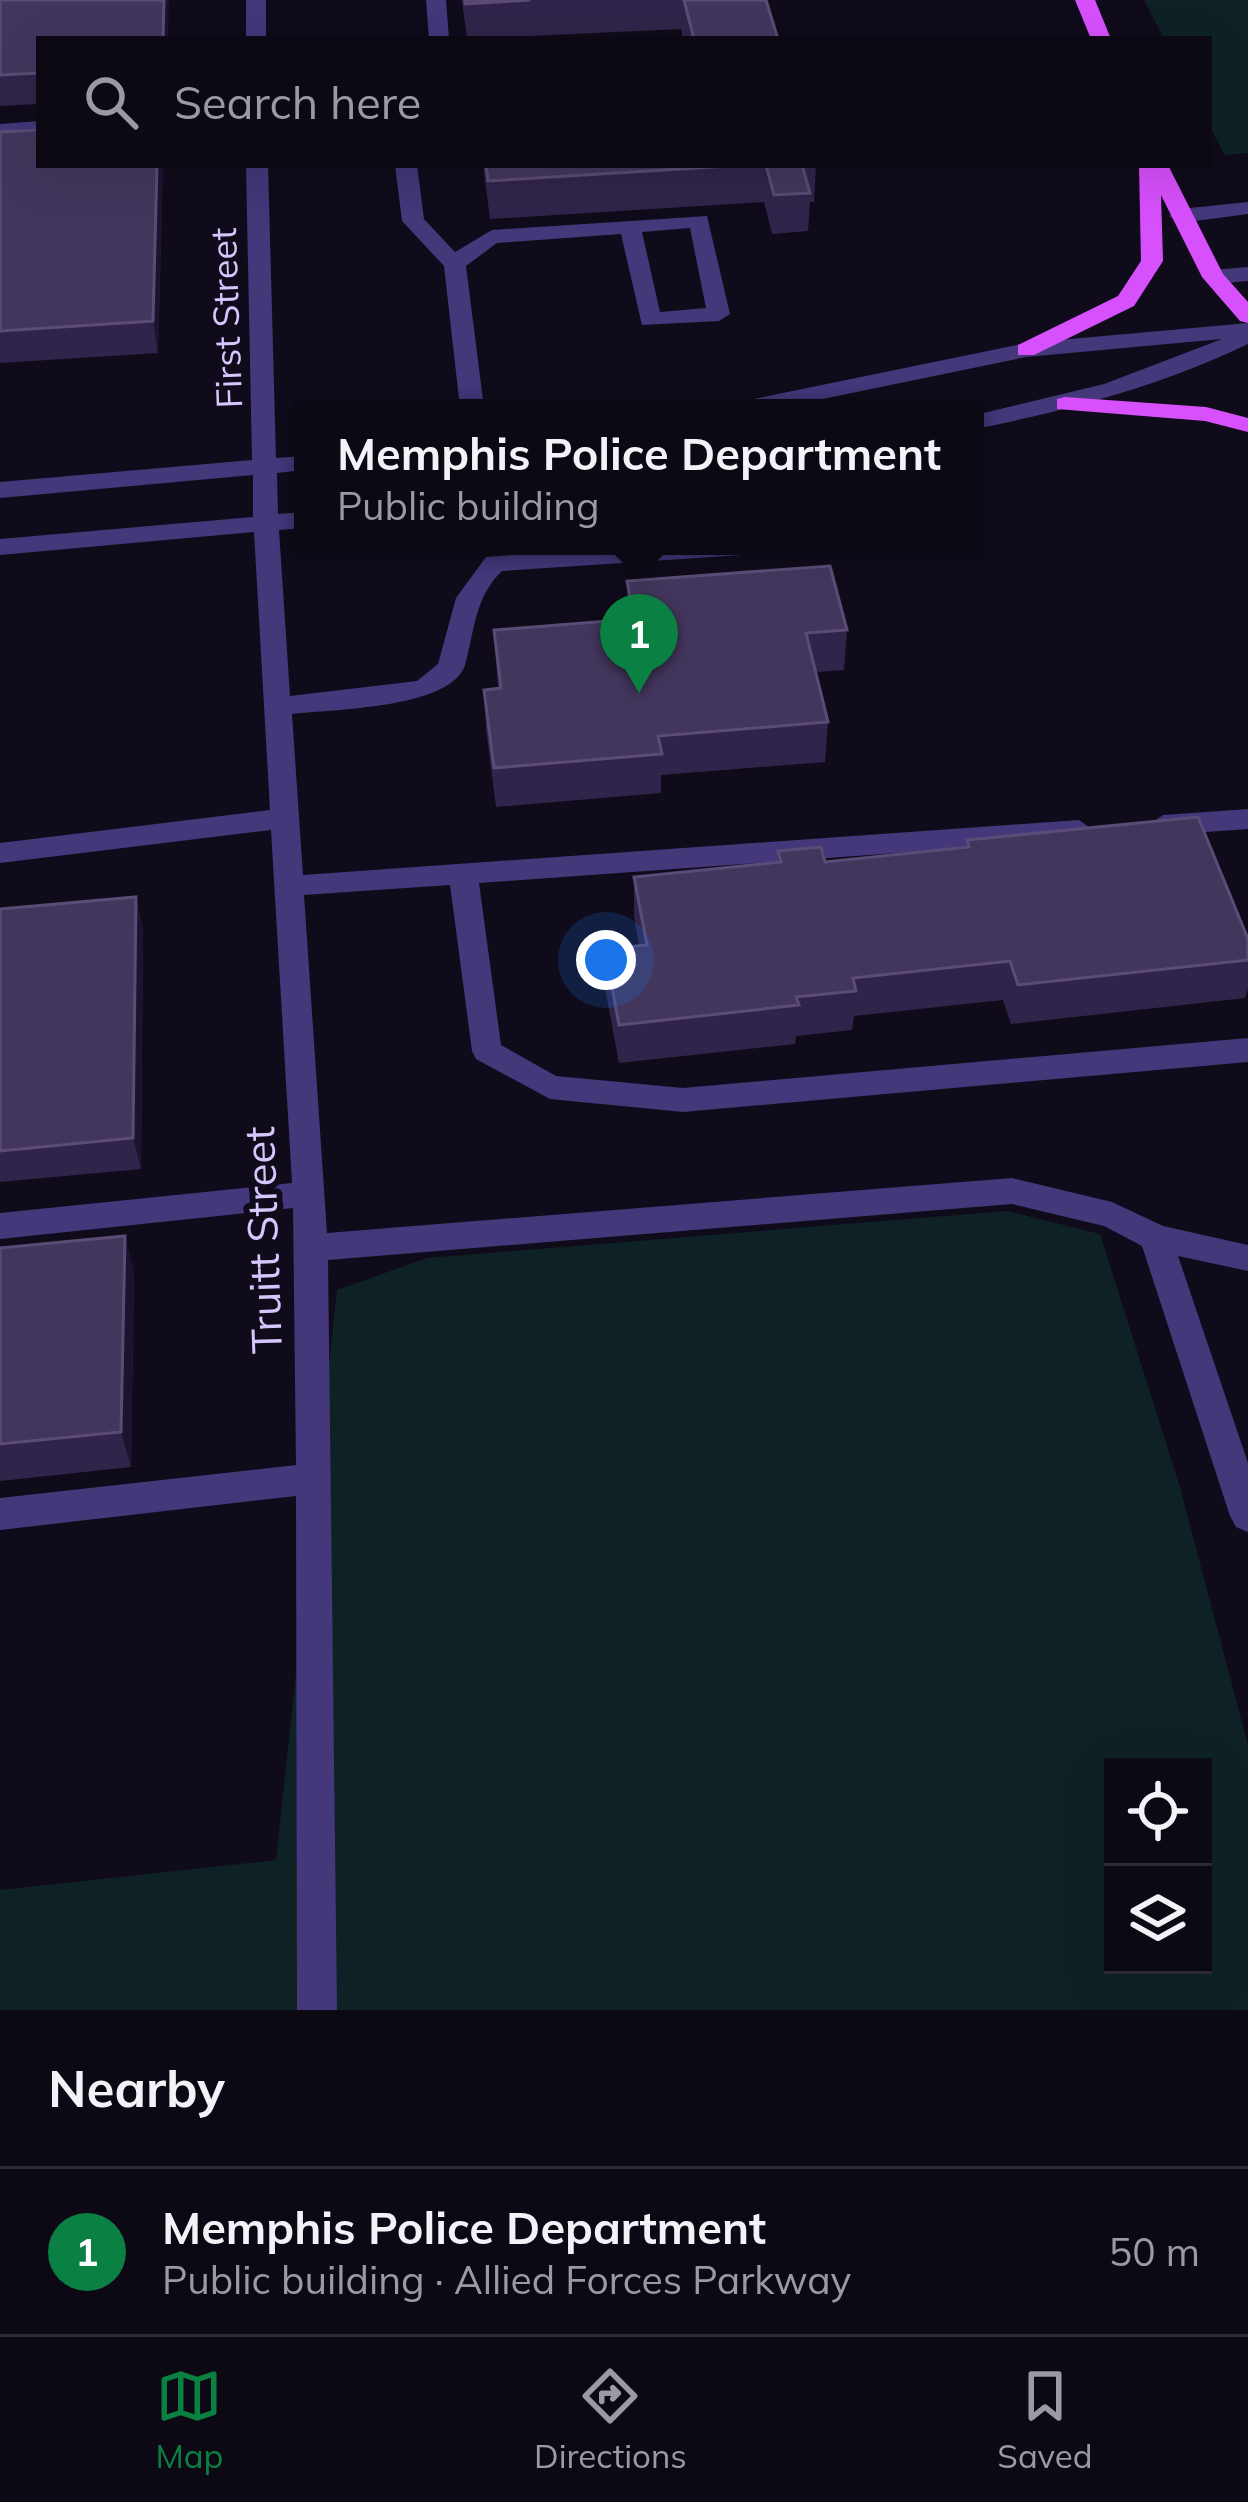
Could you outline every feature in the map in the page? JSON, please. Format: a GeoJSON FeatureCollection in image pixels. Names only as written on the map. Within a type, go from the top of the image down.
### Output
{"type":"FeatureCollection","features":[{"type":"Feature","properties":{"kind":"main road"},"geometry":{"type":"LineString","coordinates":[[1084,0],[1100,36]]}},
{"type":"Feature","properties":{"kind":"main road"},"geometry":{"type":"LineString","coordinates":[[1026,350],[1126,302],[1152,261],[1154,168]]}},
{"type":"Feature","properties":{"kind":"main road"},"geometry":{"type":"LineString","coordinates":[[1156,168],[1213,277],[1248,316]]}},
{"type":"Feature","properties":{"kind":"main road"},"geometry":{"type":"LineString","coordinates":[[1065,404],[1206,414],[1248,425]]}},
{"type":"Feature","properties":{"kind":"street"},"geometry":{"type":"LineString","coordinates":[[256,0],[256,36]]}},
{"type":"Feature","properties":{"kind":"street"},"geometry":{"type":"LineString","coordinates":[[436,0],[439,36]]}},
{"type":"Feature","properties":{"kind":"street"},"geometry":{"type":"LineString","coordinates":[[0,130],[36,128]]}},
{"type":"Feature","properties":{"kind":"street","name":"First Street"},"geometry":{"type":"LineString","coordinates":[[257,168],[266,468]]}},
{"type":"Feature","properties":{"kind":"street"},"geometry":{"type":"LineString","coordinates":[[406,168],[413,221],[455,265],[471,399]]}},
{"type":"Feature","properties":{"kind":"street"},"geometry":{"type":"LineString","coordinates":[[1180,216],[1248,208]]}},
{"type":"Feature","properties":{"kind":"street"},"geometry":{"type":"LineString","coordinates":[[455,265],[492,237],[630,226],[699,221],[719,314],[650,320],[630,226]]}},
{"type":"Feature","properties":{"kind":"street"},"geometry":{"type":"LineString","coordinates":[[1213,277],[1248,274]]}},
{"type":"Feature","properties":{"kind":"street"},"geometry":{"type":"LineString","coordinates":[[788,399],[1026,350],[1248,332]]}},
{"type":"Feature","properties":{"kind":"street"},"geometry":{"type":"LineString","coordinates":[[984,420],[1065,404],[1195,362],[1248,332]]}},
{"type":"Feature","properties":{"kind":"street"},"geometry":{"type":"LineString","coordinates":[[0,490],[294,464]]}},
{"type":"Feature","properties":{"kind":"street","name":"Truitt Street"},"geometry":{"type":"LineString","coordinates":[[266,468],[312,1248],[317,2010]]}},
{"type":"Feature","properties":{"kind":"street"},"geometry":{"type":"LineString","coordinates":[[0,547],[294,521]]}},
{"type":"Feature","properties":{"kind":"street"},"geometry":{"type":"LineString","coordinates":[[278,707],[424,689],[451,668],[459,621],[476,580],[495,563],[619,555]]}},
{"type":"Feature","properties":{"kind":"street"},"geometry":{"type":"LineString","coordinates":[[0,853],[285,818]]}},
{"type":"Feature","properties":{"kind":"street"},"geometry":{"type":"LineString","coordinates":[[289,886],[1248,819]]}},
{"type":"Feature","properties":{"kind":"street"},"geometry":{"type":"LineString","coordinates":[[464,872],[487,1051],[550,1087],[683,1100],[1248,1050]]}},
{"type":"Feature","properties":{"kind":"street"},"geometry":{"type":"LineString","coordinates":[[312,1248],[1012,1191],[1112,1215],[1156,1238],[1248,1258]]}},
{"type":"Feature","properties":{"kind":"street"},"geometry":{"type":"LineString","coordinates":[[0,1226],[309,1194]]}},
{"type":"Feature","properties":{"kind":"street"},"geometry":{"type":"LineString","coordinates":[[1156,1238],[1248,1516]]}},
{"type":"Feature","properties":{"kind":"street"},"geometry":{"type":"LineString","coordinates":[[0,1514],[311,1479]]}},
{"type":"Feature","properties":{"kind":"green space"},"geometry":{"type":"Polygon","coordinates":[[[1144,0],[1248,0],[1248,153],[1225,155],[1212,131],[1212,36],[1162,36],[1144,0]]]}},
{"type":"Feature","properties":{"kind":"green space"},"geometry":{"type":"Polygon","coordinates":[[[1007,1211],[1100,1234],[1179,1484],[1248,1745],[1248,2010],[0,2010],[0,1890],[276,1860],[337,1290],[427,1258],[1007,1211]]]}},
{"type":"Feature","properties":{"kind":"building"},"geometry":{"type":"Polygon","coordinates":[[[0,0],[164,0],[163,36],[36,36],[36,73],[0,75],[0,0]]]}},
{"type":"Feature","properties":{"kind":"building"},"geometry":{"type":"Polygon","coordinates":[[[465,0],[530,0],[465,4],[465,0]]]}},
{"type":"Feature","properties":{"kind":"building"},"geometry":{"type":"Polygon","coordinates":[[[684,0],[766,0],[777,36],[693,36],[684,0]]]}},
{"type":"Feature","properties":{"kind":"building"},"geometry":{"type":"Polygon","coordinates":[[[36,130],[36,168],[157,168],[153,321],[0,331],[0,132],[36,130]]]}},
{"type":"Feature","properties":{"kind":"building"},"geometry":{"type":"Polygon","coordinates":[[[486,168],[697,168],[488,181],[486,168]]]}},
{"type":"Feature","properties":{"kind":"building"},"geometry":{"type":"Polygon","coordinates":[[[767,168],[803,168],[810,193],[774,195],[767,168]]]}},
{"type":"Feature","properties":{"kind":"building"},"geometry":{"type":"Polygon","coordinates":[[[830,566],[847,630],[806,633],[828,722],[658,736],[662,754],[494,768],[484,690],[501,688],[494,630],[634,619],[627,581],[830,566]]]}},
{"type":"Feature","properties":{"kind":"building"},"geometry":{"type":"Polygon","coordinates":[[[1198,817],[1248,939],[1248,960],[1018,985],[1010,961],[853,978],[856,991],[796,997],[799,1005],[619,1025],[605,949],[647,945],[634,877],[781,862],[778,851],[821,847],[825,862],[969,847],[967,840],[1198,817]]]}},
{"type":"Feature","properties":{"kind":"building"},"geometry":{"type":"Polygon","coordinates":[[[136,897],[133,1138],[0,1151],[0,909],[136,897]]]}},
{"type":"Feature","properties":{"kind":"building"},"geometry":{"type":"Polygon","coordinates":[[[125,1236],[121,1432],[0,1444],[0,1248],[125,1236]]]}},
{"type":"Feature","properties":{"kind":"place","name":"Memphis Police Department"},"geometry":{"type":"Point","coordinates":[639,693]}}]}
